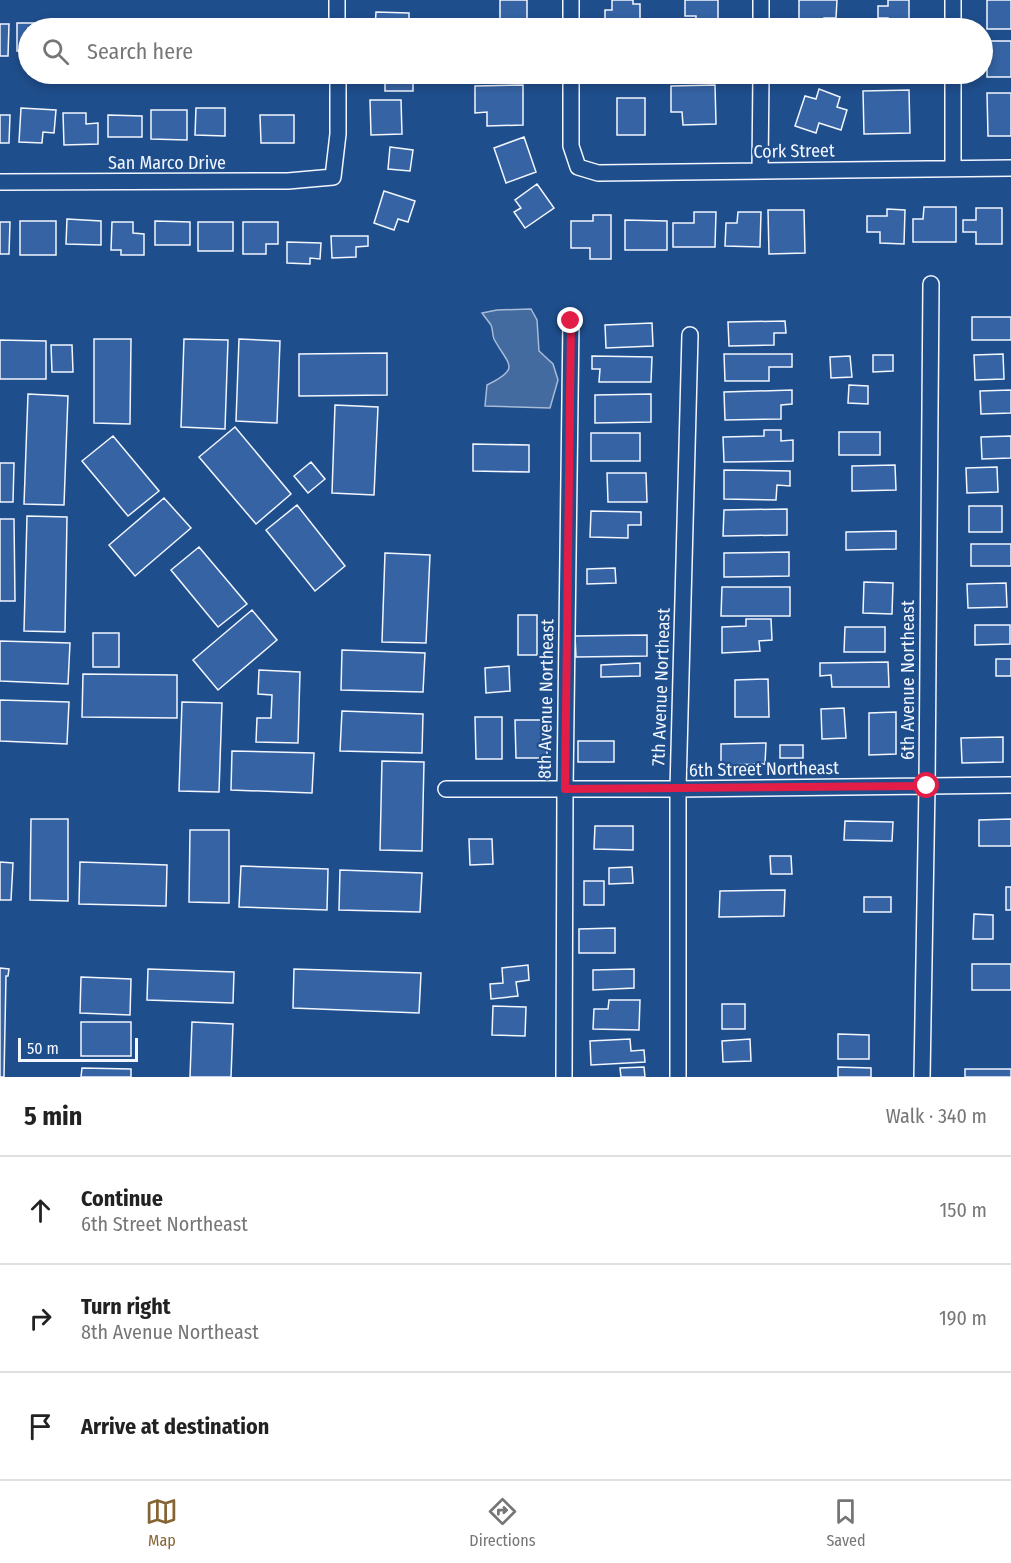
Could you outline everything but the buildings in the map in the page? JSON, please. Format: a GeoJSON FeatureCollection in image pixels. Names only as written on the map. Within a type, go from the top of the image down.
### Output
{"type":"FeatureCollection","features":[{"type":"Feature","properties":{"kind":"street"},"geometry":{"type":"LineString","coordinates":[[337,0],[337,18]]}},
{"type":"Feature","properties":{"kind":"street"},"geometry":{"type":"LineString","coordinates":[[571,0],[571,18]]}},
{"type":"Feature","properties":{"kind":"street"},"geometry":{"type":"LineString","coordinates":[[761,0],[761,18]]}},
{"type":"Feature","properties":{"kind":"street"},"geometry":{"type":"LineString","coordinates":[[953,0],[953,18]]}},
{"type":"Feature","properties":{"kind":"street","name":"San Marco Drive"},"geometry":{"type":"LineString","coordinates":[[0,182],[288,181],[333,177],[338,134],[338,84]]}},
{"type":"Feature","properties":{"kind":"street","name":"Cork Street"},"geometry":{"type":"LineString","coordinates":[[571,84],[571,146],[578,167],[598,173],[1011,168]]}},
{"type":"Feature","properties":{"kind":"street"},"geometry":{"type":"LineString","coordinates":[[760,170],[761,84]]}},
{"type":"Feature","properties":{"kind":"street"},"geometry":{"type":"LineString","coordinates":[[953,84],[953,168]]}},
{"type":"Feature","properties":{"kind":"street","name":"6th Avenue Northeast"},"geometry":{"type":"LineString","coordinates":[[922,1077],[931,284]]}},
{"type":"Feature","properties":{"kind":"street","name":"8th Avenue Northeast"},"geometry":{"type":"LineString","coordinates":[[564,1077],[571,321]]}},
{"type":"Feature","properties":{"kind":"street","name":"7th Avenue Northeast"},"geometry":{"type":"LineString","coordinates":[[678,1077],[678,789],[690,335]]}},
{"type":"Feature","properties":{"kind":"street","name":"6th Street Northeast"},"geometry":{"type":"LineString","coordinates":[[446,789],[1011,785]]}},
{"type":"Feature","properties":{"kind":"water"},"geometry":{"type":"Polygon","coordinates":[[[531,309],[537,320],[539,351],[553,364],[558,380],[550,408],[485,406],[487,385],[505,374],[509,365],[494,339],[491,325],[482,313],[531,309]]]}},
{"type":"Feature","properties":{"kind":"route"},"geometry":{"type":"LineString","coordinates":[[571,321],[565,789],[927,786]]}}]}
